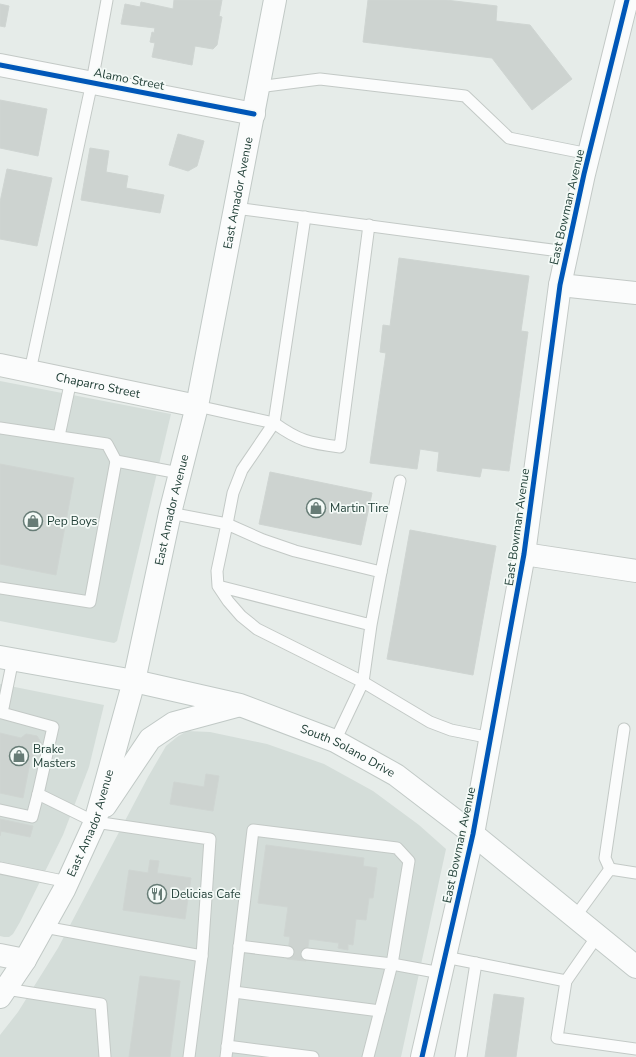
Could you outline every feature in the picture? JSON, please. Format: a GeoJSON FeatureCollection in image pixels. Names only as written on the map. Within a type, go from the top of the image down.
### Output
{"type":"FeatureCollection","features":[{"type":"Feature","properties":{"kind":"main road","name":"East Amador Avenue"},"geometry":{"type":"LineString","coordinates":[[3,993],[25,960],[68,882],[94,822],[134,681],[179,473],[197,406],[275,0]]}},
{"type":"Feature","properties":{"kind":"main road","name":"East Bowman Avenue"},"geometry":{"type":"LineString","coordinates":[[422,1057],[473,834],[524,554],[560,285],[589,154],[627,0]]}},
{"type":"Feature","properties":{"kind":"main road","name":"Alamo Street"},"geometry":{"type":"LineString","coordinates":[[0,65],[254,114]]}},
{"type":"Feature","properties":{"kind":"main road"},"geometry":{"type":"LineString","coordinates":[[560,285],[636,293]]}},
{"type":"Feature","properties":{"kind":"main road","name":"Chaparro Street"},"geometry":{"type":"LineString","coordinates":[[0,365],[197,406]]}},
{"type":"Feature","properties":{"kind":"main road"},"geometry":{"type":"LineString","coordinates":[[524,554],[636,570]]}},
{"type":"Feature","properties":{"kind":"main road","name":"South Solano Drive"},"geometry":{"type":"LineString","coordinates":[[6,658],[134,681],[240,705],[336,741],[396,774],[473,834],[636,967]]}},
{"type":"Feature","properties":{"kind":"main road"},"geometry":{"type":"LineString","coordinates":[[94,822],[150,739],[174,722],[240,705]]}},
{"type":"Feature","properties":{"kind":"main road"},"geometry":{"type":"LineString","coordinates":[[0,955],[25,960]]}},
{"type":"Feature","properties":{"kind":"lane"},"geometry":{"type":"LineString","coordinates":[[30,371],[92,82],[107,0]]}},
{"type":"Feature","properties":{"kind":"lane"},"geometry":{"type":"LineString","coordinates":[[258,87],[320,79],[465,96],[509,138],[589,154]]}},
{"type":"Feature","properties":{"kind":"lane"},"geometry":{"type":"LineString","coordinates":[[235,208],[567,252]]}},
{"type":"Feature","properties":{"kind":"lane"},"geometry":{"type":"LineString","coordinates":[[305,217],[274,423],[242,470],[233,493],[217,571],[218,586],[240,616],[257,629],[363,682],[430,722],[451,730],[491,738]]}},
{"type":"Feature","properties":{"kind":"lane"},"geometry":{"type":"LineString","coordinates":[[197,406],[274,423],[294,437],[310,443],[340,447],[369,225]]}},
{"type":"Feature","properties":{"kind":"lane"},"geometry":{"type":"LineString","coordinates":[[59,436],[71,380]]}},
{"type":"Feature","properties":{"kind":"lane"},"geometry":{"type":"LineString","coordinates":[[0,428],[106,444],[116,461],[90,602],[0,588]]}},
{"type":"Feature","properties":{"kind":"lane"},"geometry":{"type":"LineString","coordinates":[[116,461],[179,473]]}},
{"type":"Feature","properties":{"kind":"lane"},"geometry":{"type":"LineString","coordinates":[[336,741],[363,682],[371,625],[400,481]]}},
{"type":"Feature","properties":{"kind":"lane"},"geometry":{"type":"LineString","coordinates":[[170,513],[227,524],[263,540],[295,551],[381,572]]}},
{"type":"Feature","properties":{"kind":"lane"},"geometry":{"type":"LineString","coordinates":[[218,586],[371,625]]}},
{"type":"Feature","properties":{"kind":"lane"},"geometry":{"type":"LineString","coordinates":[[0,810],[32,817],[53,727],[2,713],[6,658]]}},
{"type":"Feature","properties":{"kind":"lane"},"geometry":{"type":"LineString","coordinates":[[610,869],[605,858],[624,729]]}},
{"type":"Feature","properties":{"kind":"lane"},"geometry":{"type":"LineString","coordinates":[[38,794],[94,822],[210,839],[202,956],[189,1057]]}},
{"type":"Feature","properties":{"kind":"lane"},"geometry":{"type":"LineString","coordinates":[[226,1057],[253,830],[397,848],[409,861],[392,964],[368,1057]]}},
{"type":"Feature","properties":{"kind":"lane"},"geometry":{"type":"LineString","coordinates":[[0,868],[68,882]]}},
{"type":"Feature","properties":{"kind":"lane"},"geometry":{"type":"LineString","coordinates":[[610,869],[636,873]]}},
{"type":"Feature","properties":{"kind":"lane"},"geometry":{"type":"LineString","coordinates":[[575,917],[610,869]]}},
{"type":"Feature","properties":{"kind":"lane"},"geometry":{"type":"LineString","coordinates":[[44,927],[202,956]]}},
{"type":"Feature","properties":{"kind":"lane"},"geometry":{"type":"LineString","coordinates":[[598,935],[566,981],[557,1038],[636,1049]]}},
{"type":"Feature","properties":{"kind":"lane"},"geometry":{"type":"LineString","coordinates":[[239,946],[288,952]]}},
{"type":"Feature","properties":{"kind":"lane"},"geometry":{"type":"LineString","coordinates":[[307,954],[392,964],[443,965],[476,963],[566,981]]}},
{"type":"Feature","properties":{"kind":"lane"},"geometry":{"type":"LineString","coordinates":[[461,1057],[476,963]]}},
{"type":"Feature","properties":{"kind":"lane"},"geometry":{"type":"LineString","coordinates":[[234,992],[380,1011]]}},
{"type":"Feature","properties":{"kind":"lane"},"geometry":{"type":"LineString","coordinates":[[3,993],[101,1004],[105,1057]]}},
{"type":"Feature","properties":{"kind":"lane"},"geometry":{"type":"LineString","coordinates":[[227,1046],[313,1057]]}},
{"type":"Feature","properties":{"kind":"shaded area"},"geometry":{"type":"Polygon","coordinates":[[[0,381],[171,414],[117,641],[114,643],[0,621],[0,381]]]}},
{"type":"Feature","properties":{"kind":"shaded area"},"geometry":{"type":"Polygon","coordinates":[[[0,684],[104,705],[89,767],[63,835],[20,922],[13,934],[9,937],[0,936],[0,684]]]}},
{"type":"Feature","properties":{"kind":"shaded area"},"geometry":{"type":"Polygon","coordinates":[[[187,731],[210,732],[267,744],[324,764],[373,791],[419,825],[446,849],[401,1057],[0,1057],[0,1035],[18,1012],[58,948],[148,777],[166,746],[187,731]]]}},
{"type":"Feature","properties":{"kind":"building"},"geometry":{"type":"Polygon","coordinates":[[[174,0],[222,0],[219,16],[222,17],[217,45],[213,49],[195,46],[192,65],[152,57],[155,43],[150,42],[152,32],[154,33],[155,28],[121,24],[125,4],[140,7],[141,2],[173,9],[174,0]]]}},
{"type":"Feature","properties":{"kind":"building"},"geometry":{"type":"Polygon","coordinates":[[[368,0],[446,0],[497,6],[496,21],[530,25],[572,79],[532,110],[492,58],[363,42],[368,0]]]}},
{"type":"Feature","properties":{"kind":"building"},"geometry":{"type":"Polygon","coordinates":[[[0,4],[9,6],[5,27],[0,26],[0,4]]]}},
{"type":"Feature","properties":{"kind":"building"},"geometry":{"type":"Polygon","coordinates":[[[0,100],[47,109],[38,156],[0,148],[0,100]]]}},
{"type":"Feature","properties":{"kind":"building"},"geometry":{"type":"Polygon","coordinates":[[[178,134],[204,141],[197,166],[188,171],[169,165],[178,134]]]}},
{"type":"Feature","properties":{"kind":"building"},"geometry":{"type":"Polygon","coordinates":[[[90,148],[109,151],[106,172],[128,176],[126,188],[164,195],[160,213],[81,200],[90,148]]]}},
{"type":"Feature","properties":{"kind":"building"},"geometry":{"type":"Polygon","coordinates":[[[7,169],[52,178],[37,246],[0,239],[0,202],[7,169]]]}},
{"type":"Feature","properties":{"kind":"building"},"geometry":{"type":"Polygon","coordinates":[[[399,258],[529,276],[521,331],[528,332],[509,471],[482,468],[480,477],[437,471],[439,452],[420,449],[417,469],[370,463],[386,353],[380,352],[383,325],[390,326],[399,258]]]}},
{"type":"Feature","properties":{"kind":"building","name":"Pep Boys"},"geometry":{"type":"Polygon","coordinates":[[[0,464],[74,478],[56,575],[0,564],[0,464]]]}},
{"type":"Feature","properties":{"kind":"building","name":"Martin Tire"},"geometry":{"type":"Polygon","coordinates":[[[270,472],[372,493],[361,545],[259,524],[270,472]]]}},
{"type":"Feature","properties":{"kind":"building"},"geometry":{"type":"Polygon","coordinates":[[[410,530],[496,546],[473,675],[387,659],[410,530]]]}},
{"type":"Feature","properties":{"kind":"building"},"geometry":{"type":"Polygon","coordinates":[[[0,733],[21,738],[26,734],[37,736],[42,744],[40,752],[31,758],[23,798],[0,793],[0,733]]]}},
{"type":"Feature","properties":{"kind":"building"},"geometry":{"type":"Polygon","coordinates":[[[206,774],[219,776],[213,811],[170,804],[174,782],[204,787],[206,774]]]}},
{"type":"Feature","properties":{"kind":"building"},"geometry":{"type":"Polygon","coordinates":[[[0,819],[33,826],[30,837],[1,831],[0,836],[0,819]]]}},
{"type":"Feature","properties":{"kind":"building"},"geometry":{"type":"Polygon","coordinates":[[[266,845],[364,858],[363,866],[377,868],[373,898],[369,898],[366,920],[356,919],[353,945],[348,944],[348,950],[338,948],[339,943],[309,939],[306,961],[287,959],[290,937],[284,936],[288,907],[258,903],[266,845]]]}},
{"type":"Feature","properties":{"kind":"building","name":"Delicias Cafe"},"geometry":{"type":"Polygon","coordinates":[[[150,860],[159,861],[157,873],[191,878],[185,919],[123,910],[129,870],[148,873],[150,860]]]}},
{"type":"Feature","properties":{"kind":"building"},"geometry":{"type":"Polygon","coordinates":[[[140,976],[180,981],[170,1057],[129,1057],[140,976]]]}},
{"type":"Feature","properties":{"kind":"building"},"geometry":{"type":"Polygon","coordinates":[[[494,994],[524,998],[516,1057],[485,1057],[494,994]]]}},
{"type":"Feature","properties":{"kind":"cycle path"},"geometry":{"type":"LineString","coordinates":[[422,1057],[473,834],[524,554],[560,285],[584,174],[627,0]]}},
{"type":"Feature","properties":{"kind":"cycle path"},"geometry":{"type":"LineString","coordinates":[[0,65],[254,114]]}},
{"type":"Feature","properties":{"kind":"place","name":"Martin Tire"},"geometry":{"type":"Point","coordinates":[316,508]}},
{"type":"Feature","properties":{"kind":"place","name":"Pep Boys"},"geometry":{"type":"Point","coordinates":[33,521]}},
{"type":"Feature","properties":{"kind":"place","name":"Brake Masters"},"geometry":{"type":"Point","coordinates":[19,756]}},
{"type":"Feature","properties":{"kind":"place","name":"Delicias Cafe"},"geometry":{"type":"Point","coordinates":[157,894]}}]}
